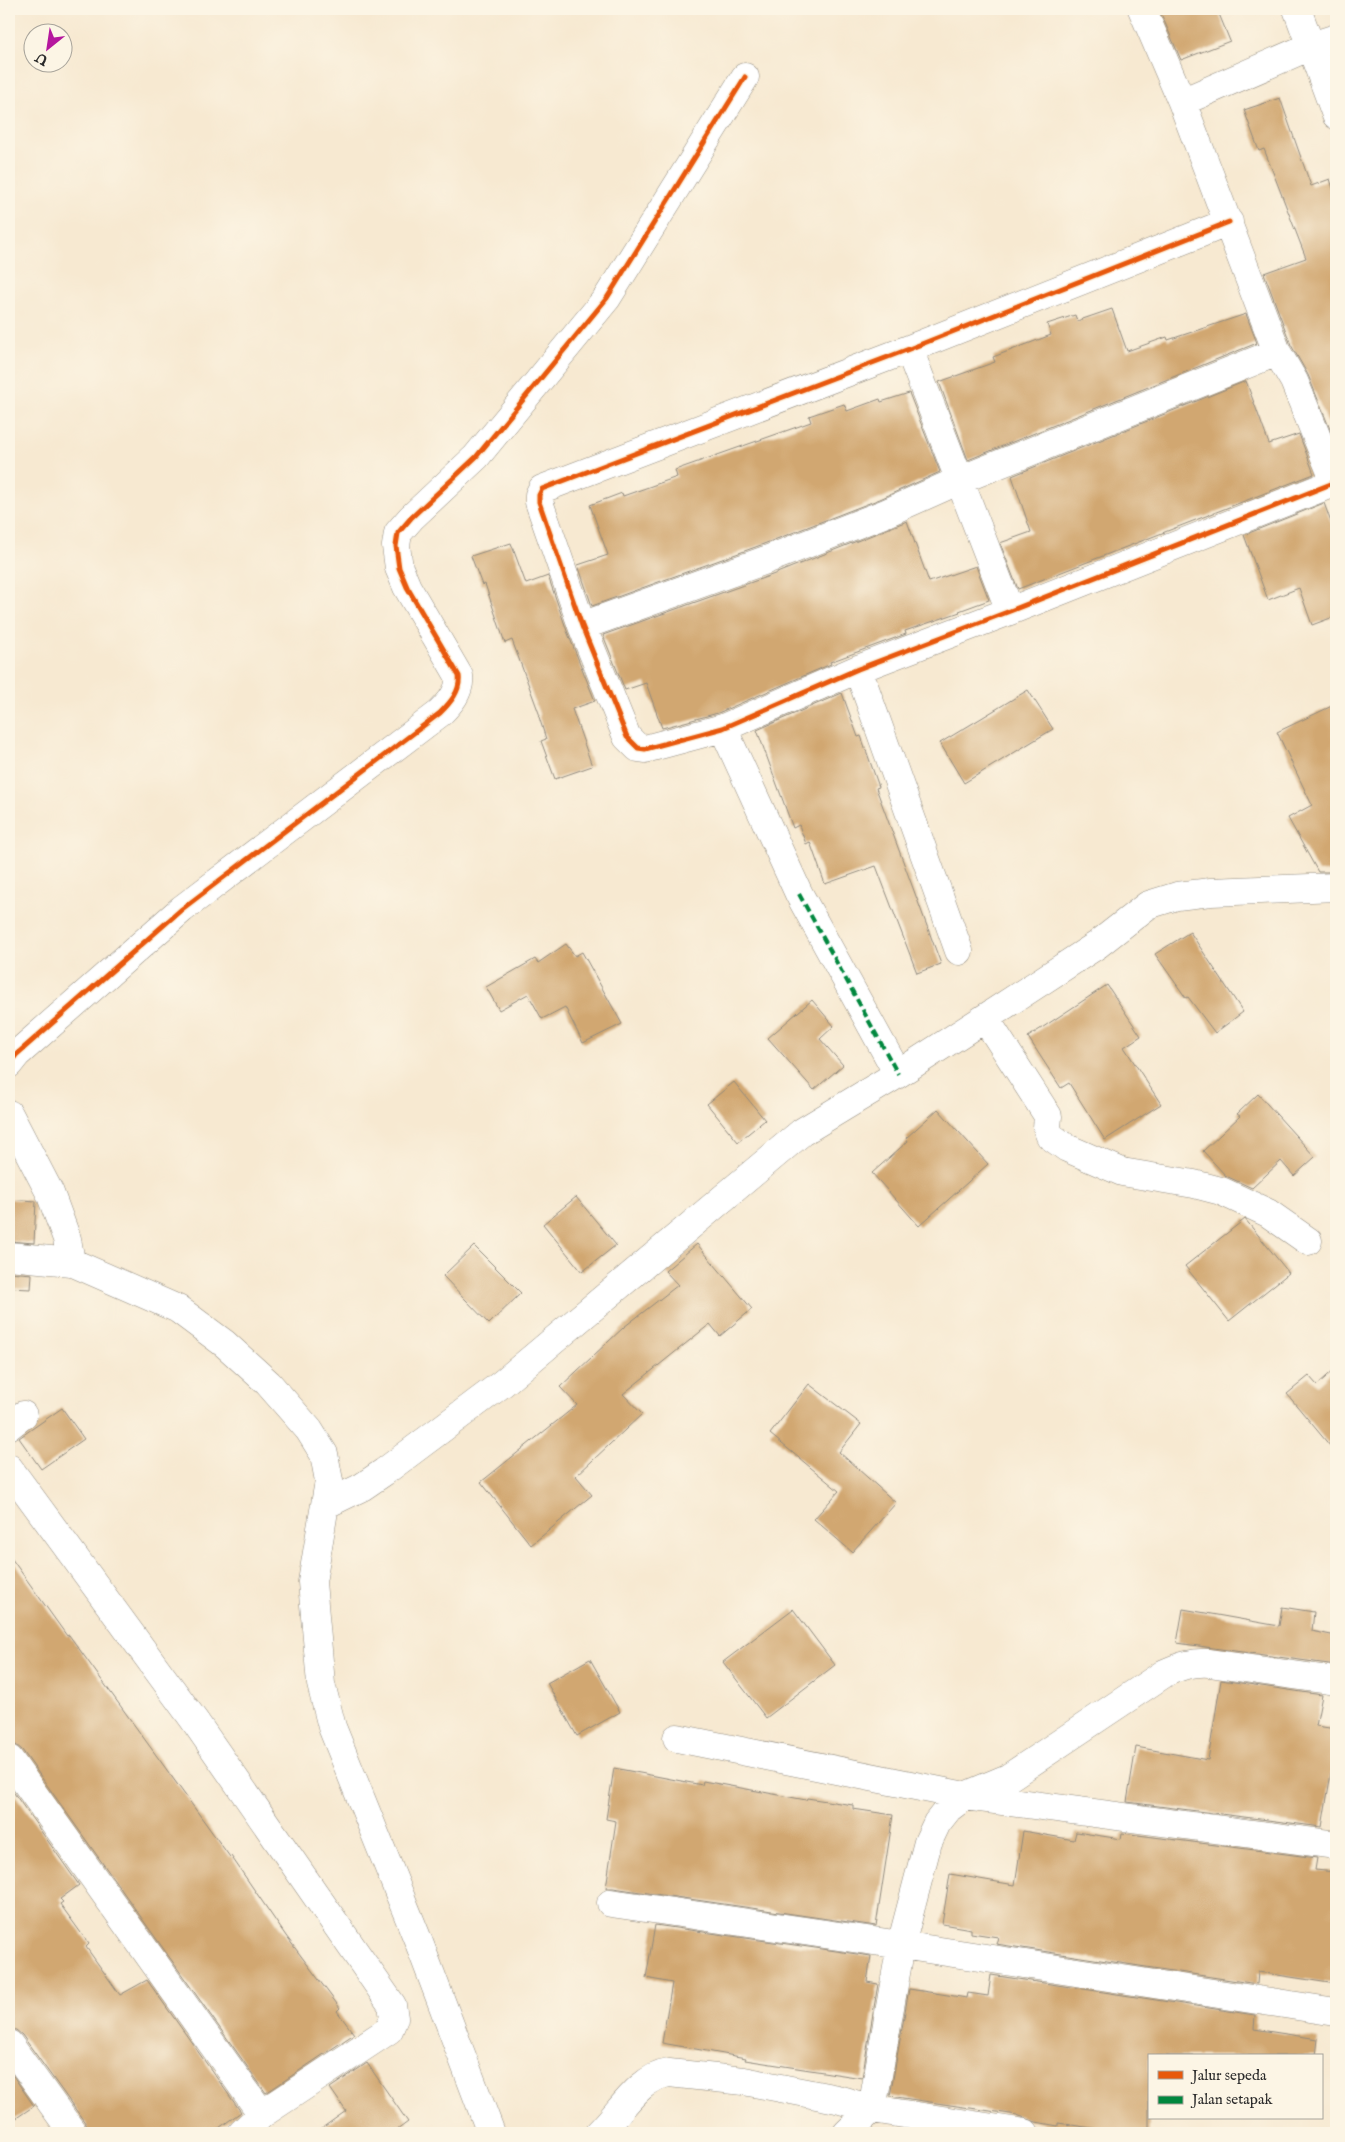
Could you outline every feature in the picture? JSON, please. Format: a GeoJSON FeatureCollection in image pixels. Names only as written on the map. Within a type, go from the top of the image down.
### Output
{"type":"FeatureCollection","features":[{"type":"Feature","properties":{"kind":"street"},"geometry":{"type":"LineString","coordinates":[[1142,9],[1182,102],[1229,222],[1277,352],[1294,381],[1336,482],[858,669],[722,728],[646,749],[638,748],[627,737],[582,626],[539,502],[539,495],[542,489],[909,349],[1229,222]]}},
{"type":"Feature","properties":{"kind":"street"},"geometry":{"type":"LineString","coordinates":[[1297,9],[1324,42],[1336,116]]}},
{"type":"Feature","properties":{"kind":"street"},"geometry":{"type":"LineString","coordinates":[[1182,102],[1324,42]]}},
{"type":"Feature","properties":{"kind":"street"},"geometry":{"type":"LineString","coordinates":[[9,1064],[17,1054],[182,909],[440,712],[452,700],[459,688],[459,676],[407,587],[399,568],[396,546],[398,532],[410,518],[476,457],[607,298],[745,76]]}},
{"type":"Feature","properties":{"kind":"street"},"geometry":{"type":"LineString","coordinates":[[909,349],[1010,611]]}},
{"type":"Feature","properties":{"kind":"street"},"geometry":{"type":"LineString","coordinates":[[582,626],[766,560],[886,513],[960,480],[1277,352]]}},
{"type":"Feature","properties":{"kind":"street"},"geometry":{"type":"LineString","coordinates":[[858,669],[959,950]]}},
{"type":"Feature","properties":{"kind":"street"},"geometry":{"type":"LineString","coordinates":[[722,728],[799,894],[898,1074]]}},
{"type":"Feature","properties":{"kind":"street"},"geometry":{"type":"LineString","coordinates":[[325,1504],[362,1487],[377,1477],[503,1383],[802,1132],[898,1074],[985,1018],[1096,945],[1148,905],[1177,896],[1210,892],[1336,887]]}},
{"type":"Feature","properties":{"kind":"street"},"geometry":{"type":"LineString","coordinates":[[985,1018],[1048,1116],[1047,1128],[1050,1136],[1056,1141],[1092,1160],[1122,1172],[1194,1184],[1237,1198],[1268,1212],[1308,1241]]}},
{"type":"Feature","properties":{"kind":"street"},"geometry":{"type":"LineString","coordinates":[[9,1114],[50,1193],[67,1239],[71,1262]]}},
{"type":"Feature","properties":{"kind":"street"},"geometry":{"type":"LineString","coordinates":[[9,1256],[71,1262],[178,1309],[225,1344],[268,1383],[308,1430],[324,1454],[329,1481],[312,1582],[321,1684],[332,1728],[418,1940],[492,2133]]}},
{"type":"Feature","properties":{"kind":"street"},"geometry":{"type":"LineString","coordinates":[[9,1468],[194,1720],[392,2005],[394,2018],[389,2030],[262,2114],[242,2133]]}},
{"type":"Feature","properties":{"kind":"street"},"geometry":{"type":"LineString","coordinates":[[847,2133],[872,2109],[901,1945],[928,1842],[937,1823],[948,1809],[965,1796],[1008,1778],[1165,1674],[1193,1662],[1336,1681]]}},
{"type":"Feature","properties":{"kind":"street"},"geometry":{"type":"LineString","coordinates":[[677,1738],[965,1796],[1336,1845]]}},
{"type":"Feature","properties":{"kind":"street"},"geometry":{"type":"LineString","coordinates":[[9,1759],[262,2114]]}},
{"type":"Feature","properties":{"kind":"street"},"geometry":{"type":"LineString","coordinates":[[611,1903],[901,1945],[1336,2012]]}},
{"type":"Feature","properties":{"kind":"street"},"geometry":{"type":"LineString","coordinates":[[9,2044],[73,2133]]}},
{"type":"Feature","properties":{"kind":"street"},"geometry":{"type":"LineString","coordinates":[[599,2133],[645,2085],[660,2075],[669,2073],[744,2081],[837,2099],[872,2109],[1025,2133]]}},
{"type":"Feature","properties":{"kind":"building"},"geometry":{"type":"Polygon","coordinates":[[[1159,9],[1217,9],[1230,41],[1181,60],[1159,9]]]}},
{"type":"Feature","properties":{"kind":"building"},"geometry":{"type":"Polygon","coordinates":[[[1280,98],[1311,186],[1330,179],[1336,198],[1336,444],[1308,375],[1291,345],[1264,273],[1306,258],[1264,149],[1259,151],[1244,110],[1280,98]]]}},
{"type":"Feature","properties":{"kind":"building"},"geometry":{"type":"Polygon","coordinates":[[[1112,309],[1127,351],[1167,337],[1168,340],[1246,314],[1257,343],[968,460],[939,382],[995,362],[993,357],[1051,335],[1047,324],[1075,315],[1077,321],[1112,309]]]}},
{"type":"Feature","properties":{"kind":"building"},"geometry":{"type":"Polygon","coordinates":[[[1246,381],[1269,444],[1299,434],[1314,474],[1018,589],[1000,543],[1031,532],[1012,476],[1246,381]]]}},
{"type":"Feature","properties":{"kind":"building"},"geometry":{"type":"Polygon","coordinates":[[[909,393],[940,472],[880,499],[761,545],[592,606],[578,565],[608,555],[590,505],[622,493],[623,496],[677,477],[675,470],[811,422],[809,416],[844,404],[847,411],[880,399],[881,402],[909,393]]]}},
{"type":"Feature","properties":{"kind":"building"},"geometry":{"type":"Polygon","coordinates":[[[1324,503],[1336,536],[1336,616],[1312,625],[1299,588],[1268,600],[1244,535],[1324,503]]]}},
{"type":"Feature","properties":{"kind":"building"},"geometry":{"type":"Polygon","coordinates":[[[907,521],[929,582],[976,566],[989,600],[905,631],[906,634],[830,662],[831,664],[718,713],[662,728],[646,683],[625,690],[603,635],[772,575],[907,521]]]}},
{"type":"Feature","properties":{"kind":"building"},"geometry":{"type":"Polygon","coordinates":[[[511,543],[526,584],[548,576],[567,631],[595,701],[572,709],[592,766],[555,779],[541,741],[546,739],[540,716],[512,640],[505,643],[485,584],[482,585],[471,556],[511,543]]]}},
{"type":"Feature","properties":{"kind":"building"},"geometry":{"type":"Polygon","coordinates":[[[1028,690],[1053,729],[964,783],[940,743],[1028,690]]]}},
{"type":"Feature","properties":{"kind":"building"},"geometry":{"type":"Polygon","coordinates":[[[842,693],[858,737],[861,736],[879,787],[876,788],[941,964],[917,973],[876,866],[825,884],[810,842],[806,844],[799,825],[793,828],[757,730],[842,693]]]}},
{"type":"Feature","properties":{"kind":"building"},"geometry":{"type":"Polygon","coordinates":[[[1336,704],[1336,872],[1318,872],[1288,818],[1312,805],[1277,732],[1336,704]]]}},
{"type":"Feature","properties":{"kind":"building"},"geometry":{"type":"Polygon","coordinates":[[[1190,932],[1243,1012],[1215,1033],[1188,997],[1186,998],[1155,954],[1190,932]]]}},
{"type":"Feature","properties":{"kind":"building"},"geometry":{"type":"Polygon","coordinates":[[[566,944],[575,956],[582,952],[622,1024],[583,1043],[565,1007],[542,1019],[528,994],[499,1010],[486,987],[535,959],[538,963],[566,944]]]}},
{"type":"Feature","properties":{"kind":"building"},"geometry":{"type":"Polygon","coordinates":[[[1107,985],[1141,1036],[1124,1047],[1161,1104],[1105,1140],[1069,1083],[1061,1088],[1028,1037],[1107,985]]]}},
{"type":"Feature","properties":{"kind":"building"},"geometry":{"type":"Polygon","coordinates":[[[812,1000],[834,1026],[820,1039],[843,1065],[814,1090],[768,1038],[812,1000]]]}},
{"type":"Feature","properties":{"kind":"building"},"geometry":{"type":"Polygon","coordinates":[[[734,1082],[765,1120],[738,1142],[707,1104],[734,1082]]]}},
{"type":"Feature","properties":{"kind":"building"},"geometry":{"type":"Polygon","coordinates":[[[1258,1094],[1315,1157],[1294,1176],[1281,1161],[1252,1188],[1226,1176],[1203,1151],[1240,1116],[1237,1114],[1258,1094]]]}},
{"type":"Feature","properties":{"kind":"building"},"geometry":{"type":"Polygon","coordinates":[[[938,1109],[988,1164],[919,1226],[872,1173],[908,1141],[906,1138],[938,1109]]]}},
{"type":"Feature","properties":{"kind":"building"},"geometry":{"type":"Polygon","coordinates":[[[576,1197],[616,1245],[582,1272],[543,1224],[576,1197]]]}},
{"type":"Feature","properties":{"kind":"building"},"geometry":{"type":"Polygon","coordinates":[[[9,1199],[36,1201],[34,1243],[9,1241],[9,1199]]]}},
{"type":"Feature","properties":{"kind":"building"},"geometry":{"type":"Polygon","coordinates":[[[1245,1219],[1289,1273],[1229,1321],[1185,1266],[1245,1219]]]}},
{"type":"Feature","properties":{"kind":"building"},"geometry":{"type":"Polygon","coordinates":[[[697,1244],[752,1309],[720,1336],[710,1324],[623,1394],[642,1414],[576,1476],[592,1495],[531,1545],[481,1482],[577,1405],[560,1387],[624,1327],[678,1285],[665,1271],[697,1244]]]}},
{"type":"Feature","properties":{"kind":"building"},"geometry":{"type":"Polygon","coordinates":[[[474,1246],[521,1293],[489,1324],[443,1276],[474,1246]]]}},
{"type":"Feature","properties":{"kind":"building"},"geometry":{"type":"Polygon","coordinates":[[[9,1272],[32,1274],[31,1289],[9,1288],[9,1272]]]}},
{"type":"Feature","properties":{"kind":"building"},"geometry":{"type":"Polygon","coordinates":[[[1336,1368],[1336,1453],[1287,1394],[1309,1376],[1317,1385],[1336,1368]]]}},
{"type":"Feature","properties":{"kind":"building"},"geometry":{"type":"Polygon","coordinates":[[[809,1384],[861,1424],[839,1452],[896,1503],[852,1552],[814,1519],[839,1491],[770,1434],[809,1384]]]}},
{"type":"Feature","properties":{"kind":"building"},"geometry":{"type":"Polygon","coordinates":[[[62,1408],[84,1439],[41,1469],[19,1438],[62,1408]]]}},
{"type":"Feature","properties":{"kind":"building"},"geometry":{"type":"Polygon","coordinates":[[[9,1555],[231,1856],[286,1936],[340,2008],[337,2011],[354,2034],[266,2093],[22,1750],[16,1745],[9,1744],[9,1555]]]}},
{"type":"Feature","properties":{"kind":"building"},"geometry":{"type":"Polygon","coordinates":[[[1282,1607],[1314,1612],[1312,1631],[1336,1636],[1336,1665],[1177,1643],[1183,1609],[1279,1626],[1282,1607]]]}},
{"type":"Feature","properties":{"kind":"building"},"geometry":{"type":"Polygon","coordinates":[[[793,1609],[835,1665],[766,1718],[723,1662],[793,1609]]]}},
{"type":"Feature","properties":{"kind":"building"},"geometry":{"type":"Polygon","coordinates":[[[590,1659],[620,1712],[577,1736],[547,1683],[590,1659]]]}},
{"type":"Feature","properties":{"kind":"building"},"geometry":{"type":"Polygon","coordinates":[[[1221,1680],[1322,1695],[1316,1726],[1336,1729],[1336,1774],[1331,1773],[1322,1827],[1127,1802],[1136,1747],[1208,1760],[1221,1680]]]}},
{"type":"Feature","properties":{"kind":"building"},"geometry":{"type":"Polygon","coordinates":[[[614,1768],[702,1785],[703,1781],[806,1800],[807,1798],[853,1805],[853,1809],[893,1815],[876,1926],[606,1888],[616,1821],[606,1819],[614,1768]]]}},
{"type":"Feature","properties":{"kind":"building"},"geometry":{"type":"Polygon","coordinates":[[[9,1786],[79,1885],[60,1899],[63,1902],[60,1904],[89,1944],[86,1947],[120,1995],[147,1980],[241,2112],[212,2133],[88,2133],[86,2124],[22,2035],[16,2030],[9,2029],[9,1786]]]}},
{"type":"Feature","properties":{"kind":"building"},"geometry":{"type":"Polygon","coordinates":[[[1023,1831],[1074,1840],[1076,1832],[1121,1839],[1122,1833],[1317,1858],[1315,1870],[1336,1872],[1336,1984],[1258,1972],[1257,1984],[996,1944],[998,1937],[971,1933],[971,1929],[942,1924],[950,1874],[1015,1885],[1023,1831]]]}},
{"type":"Feature","properties":{"kind":"building"},"geometry":{"type":"Polygon","coordinates":[[[655,1925],[871,1956],[867,1982],[878,1984],[862,2078],[745,2060],[746,2058],[662,2043],[672,1983],[646,1978],[655,1925]]]}},
{"type":"Feature","properties":{"kind":"building"},"geometry":{"type":"Polygon","coordinates":[[[991,1975],[1255,2015],[1254,2029],[1318,2039],[1316,2054],[1148,2054],[1149,2133],[1126,2133],[1058,2123],[1058,2126],[1036,2122],[1017,2115],[890,2096],[909,1989],[967,1998],[968,1993],[988,1996],[991,1975]]]}},
{"type":"Feature","properties":{"kind":"building"},"geometry":{"type":"Polygon","coordinates":[[[367,2063],[408,2122],[393,2133],[315,2133],[346,2111],[330,2088],[367,2063]]]}},
{"type":"Feature","properties":{"kind":"building"},"geometry":{"type":"Polygon","coordinates":[[[9,2070],[34,2106],[9,2123],[9,2070]]]}},
{"type":"Feature","properties":{"kind":"marked path"},"geometry":{"type":"LineString","coordinates":[[799,894],[898,1074]]}},
{"type":"Feature","properties":{"kind":"cycle path"},"geometry":{"type":"LineString","coordinates":[[9,1064],[17,1054],[182,909],[440,713],[451,701],[457,692],[459,676],[407,587],[399,568],[396,546],[398,533],[411,518],[476,457],[607,298],[745,77]]}},
{"type":"Feature","properties":{"kind":"cycle path"},"geometry":{"type":"LineString","coordinates":[[1229,222],[909,349],[542,489],[539,495],[539,502],[582,626],[627,737],[638,748],[645,749],[723,728],[858,669],[1336,482]]}}]}
